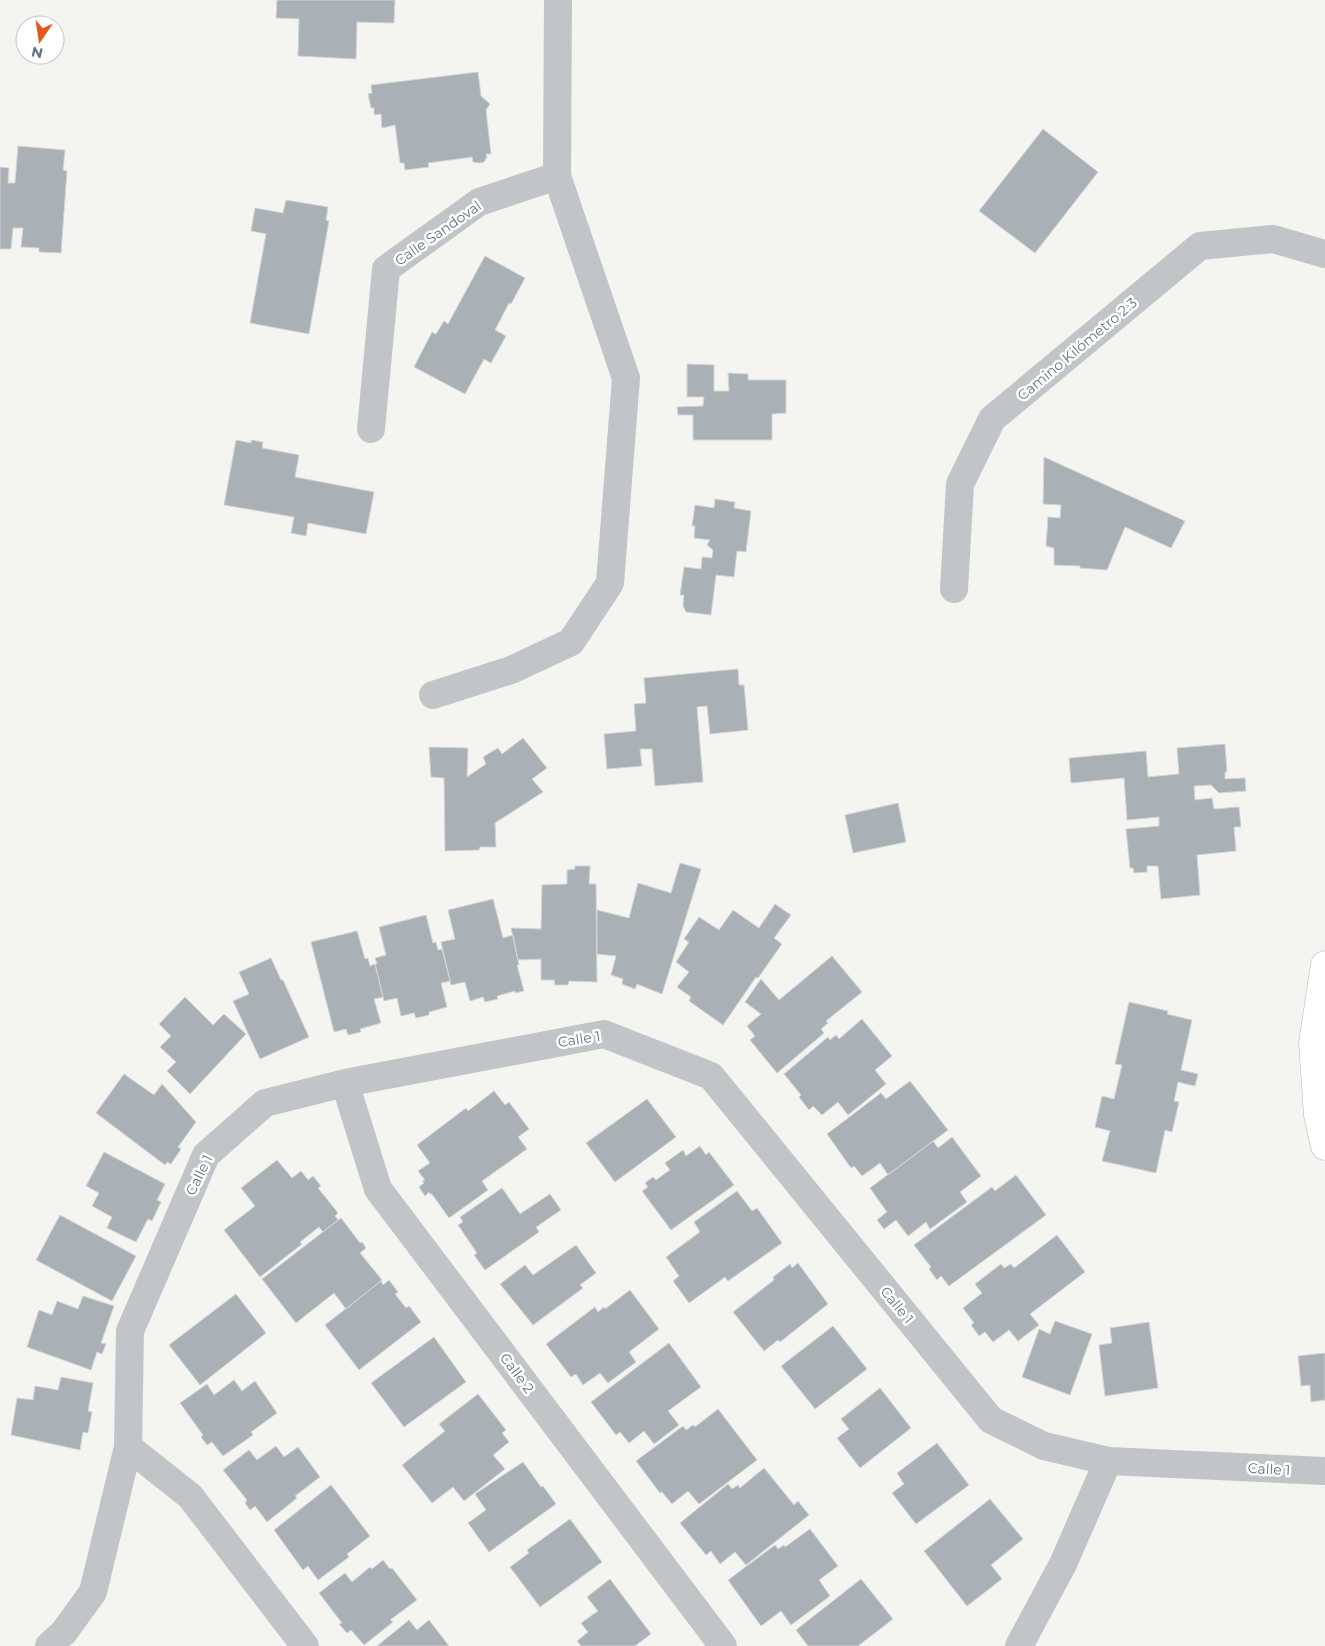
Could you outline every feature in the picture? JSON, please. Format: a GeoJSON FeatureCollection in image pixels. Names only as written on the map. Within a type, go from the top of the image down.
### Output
{"type":"FeatureCollection","features":[{"type":"Feature","properties":{"kind":"street"},"geometry":{"type":"LineString","coordinates":[[433,695],[511,670],[571,642],[610,583],[626,378],[557,176],[558,0]]}},
{"type":"Feature","properties":{"kind":"street","name":"Calle Sandoval"},"geometry":{"type":"LineString","coordinates":[[371,428],[386,269],[479,202],[557,176]]}},
{"type":"Feature","properties":{"kind":"street","name":"Camino Kilómetro 2.3"},"geometry":{"type":"LineString","coordinates":[[954,589],[960,484],[992,419],[1200,246],[1273,239],[1325,254]]}},
{"type":"Feature","properties":{"kind":"street"},"geometry":{"type":"LineString","coordinates":[[1325,964],[1313,1043],[1318,1115],[1325,1146]]}},
{"type":"Feature","properties":{"kind":"street","name":"Calle 1"},"geometry":{"type":"LineString","coordinates":[[50,1646],[64,1632],[92,1592],[128,1447],[130,1331],[206,1155],[265,1103],[345,1083],[604,1034],[711,1076],[990,1420],[1044,1446],[1108,1461],[1325,1471]]}},
{"type":"Feature","properties":{"kind":"street","name":"Calle 2"},"geometry":{"type":"LineString","coordinates":[[345,1083],[378,1189],[723,1646]]}},
{"type":"Feature","properties":{"kind":"street"},"geometry":{"type":"LineString","coordinates":[[128,1447],[190,1496],[305,1646]]}},
{"type":"Feature","properties":{"kind":"street"},"geometry":{"type":"LineString","coordinates":[[1019,1646],[1063,1564],[1108,1461]]}},
{"type":"Feature","properties":{"kind":"building"},"geometry":{"type":"Polygon","coordinates":[[[277,0],[395,0],[394,23],[357,22],[356,59],[298,56],[299,19],[276,18],[277,0]]]}},
{"type":"Feature","properties":{"kind":"building"},"geometry":{"type":"Polygon","coordinates":[[[478,72],[481,96],[490,104],[486,110],[491,154],[486,154],[487,157],[484,162],[479,163],[473,162],[472,157],[428,163],[429,167],[405,170],[404,163],[400,163],[395,125],[382,128],[381,114],[374,115],[374,108],[371,108],[368,94],[372,93],[371,85],[478,72]]]}},
{"type":"Feature","properties":{"kind":"building"},"geometry":{"type":"Polygon","coordinates":[[[1043,129],[1098,172],[1035,253],[979,211],[1043,129]]]}},
{"type":"Feature","properties":{"kind":"building"},"geometry":{"type":"Polygon","coordinates":[[[18,146],[65,150],[63,170],[67,171],[61,253],[39,252],[39,248],[21,247],[23,228],[13,228],[11,249],[0,249],[0,167],[9,168],[8,183],[15,183],[18,146]]]}},
{"type":"Feature","properties":{"kind":"building"},"geometry":{"type":"Polygon","coordinates":[[[286,200],[328,207],[326,220],[329,221],[309,334],[250,323],[266,234],[251,231],[255,208],[283,213],[286,200]]]}},
{"type":"Feature","properties":{"kind":"building"},"geometry":{"type":"Polygon","coordinates":[[[485,256],[525,278],[495,330],[506,336],[491,363],[484,359],[465,394],[414,367],[432,332],[436,334],[444,321],[448,324],[485,256]]]}},
{"type":"Feature","properties":{"kind":"building"},"geometry":{"type":"Polygon","coordinates":[[[687,364],[714,365],[714,391],[729,391],[728,373],[748,374],[748,380],[786,380],[786,413],[772,414],[772,440],[693,440],[693,415],[678,415],[677,407],[703,406],[704,397],[687,397],[687,364]]]}},
{"type":"Feature","properties":{"kind":"building"},"geometry":{"type":"Polygon","coordinates":[[[236,440],[251,443],[251,440],[263,442],[262,448],[299,455],[295,477],[374,492],[366,534],[308,523],[306,536],[291,533],[294,517],[224,505],[236,440]]]}},
{"type":"Feature","properties":{"kind":"building"},"geometry":{"type":"Polygon","coordinates":[[[1044,457],[1185,521],[1171,548],[1125,527],[1107,570],[1054,565],[1054,548],[1046,546],[1048,517],[1060,518],[1061,505],[1043,504],[1044,457]]]}},
{"type":"Feature","properties":{"kind":"building"},"geometry":{"type":"Polygon","coordinates":[[[715,499],[735,502],[734,508],[751,511],[746,552],[737,551],[734,577],[716,575],[711,615],[686,612],[683,606],[684,595],[680,595],[684,567],[701,569],[702,557],[712,558],[713,550],[707,545],[710,540],[694,538],[695,526],[692,526],[695,505],[714,508],[715,499]]]}},
{"type":"Feature","properties":{"kind":"building"},"geometry":{"type":"Polygon","coordinates":[[[738,669],[739,685],[744,685],[748,730],[710,734],[707,706],[697,707],[703,782],[655,786],[652,749],[640,749],[642,766],[607,769],[604,734],[636,731],[634,704],[646,703],[644,678],[738,669]]]}},
{"type":"Feature","properties":{"kind":"building"},"geometry":{"type":"Polygon","coordinates":[[[523,738],[547,768],[532,779],[543,792],[495,823],[496,847],[480,847],[479,850],[445,851],[444,778],[431,777],[429,747],[468,748],[467,777],[486,764],[483,757],[498,748],[502,754],[523,738]]]}},
{"type":"Feature","properties":{"kind":"building"},"geometry":{"type":"Polygon","coordinates":[[[1225,744],[1227,772],[1225,772],[1225,779],[1245,778],[1246,791],[1219,793],[1211,785],[1194,786],[1195,800],[1212,798],[1214,809],[1239,807],[1241,827],[1234,827],[1236,851],[1197,855],[1200,895],[1161,899],[1158,866],[1147,866],[1147,872],[1134,873],[1133,868],[1130,868],[1126,829],[1159,826],[1159,817],[1127,820],[1124,778],[1071,783],[1069,758],[1146,751],[1148,777],[1179,774],[1177,748],[1225,744]]]}},
{"type":"Feature","properties":{"kind":"building"},"geometry":{"type":"Polygon","coordinates":[[[898,803],[906,842],[853,853],[845,815],[898,803]]]}},
{"type":"Feature","properties":{"kind":"building"},"geometry":{"type":"Polygon","coordinates":[[[680,863],[701,869],[662,994],[637,984],[635,989],[622,984],[623,979],[611,975],[616,956],[597,954],[597,910],[629,918],[638,883],[671,893],[680,863]]]}},
{"type":"Feature","properties":{"kind":"building"},"geometry":{"type":"Polygon","coordinates":[[[575,866],[590,866],[589,884],[596,884],[597,982],[569,981],[568,985],[555,985],[554,980],[541,980],[541,959],[518,960],[511,928],[541,929],[542,885],[567,884],[567,870],[575,869],[575,866]]]}},
{"type":"Feature","properties":{"kind":"building"},"geometry":{"type":"Polygon","coordinates":[[[493,899],[503,938],[513,935],[519,965],[517,965],[524,991],[515,993],[515,991],[497,996],[498,999],[485,1002],[483,997],[470,1001],[465,982],[451,985],[441,942],[455,939],[448,910],[493,899]]]}},
{"type":"Feature","properties":{"kind":"building"},"geometry":{"type":"Polygon","coordinates":[[[775,904],[791,915],[774,938],[782,944],[758,978],[756,977],[723,1025],[689,1001],[691,997],[677,987],[689,972],[676,962],[689,942],[684,939],[699,917],[719,930],[733,910],[759,928],[775,904]]]}},
{"type":"Feature","properties":{"kind":"building"},"geometry":{"type":"Polygon","coordinates":[[[426,915],[433,943],[436,942],[438,950],[442,949],[450,981],[441,983],[447,1007],[429,1012],[429,1015],[416,1018],[414,1013],[401,1016],[397,998],[384,1001],[375,964],[377,964],[375,958],[386,955],[379,927],[426,915]]]}},
{"type":"Feature","properties":{"kind":"building"},"geometry":{"type":"Polygon","coordinates":[[[357,931],[365,959],[368,958],[370,966],[375,964],[383,997],[374,999],[381,1023],[360,1029],[361,1032],[348,1035],[346,1029],[334,1032],[311,942],[357,931]]]}},
{"type":"Feature","properties":{"kind":"building"},"geometry":{"type":"Polygon","coordinates":[[[832,956],[862,992],[826,1021],[828,1023],[821,1029],[824,1033],[777,1073],[750,1040],[755,1036],[747,1026],[761,1014],[745,1002],[761,979],[779,1000],[832,956]]]}},
{"type":"Feature","properties":{"kind":"building"},"geometry":{"type":"Polygon","coordinates":[[[271,958],[309,1037],[260,1059],[233,1001],[249,994],[239,972],[271,958]]]}},
{"type":"Feature","properties":{"kind":"building"},"geometry":{"type":"Polygon","coordinates":[[[185,997],[213,1025],[224,1014],[246,1034],[190,1094],[167,1071],[176,1062],[160,1047],[171,1036],[159,1024],[185,997]]]}},
{"type":"Feature","properties":{"kind":"building"},"geometry":{"type":"Polygon","coordinates":[[[1129,1002],[1168,1011],[1167,1014],[1192,1020],[1181,1070],[1198,1074],[1195,1086],[1178,1082],[1174,1101],[1179,1102],[1172,1132],[1165,1130],[1156,1173],[1102,1161],[1110,1131],[1095,1127],[1102,1096],[1114,1099],[1122,1065],[1115,1064],[1129,1002]]]}},
{"type":"Feature","properties":{"kind":"building"},"geometry":{"type":"Polygon","coordinates":[[[862,1019],[892,1056],[875,1070],[886,1084],[848,1115],[838,1102],[822,1115],[813,1106],[809,1110],[799,1097],[801,1095],[784,1074],[828,1037],[830,1040],[836,1035],[839,1039],[862,1019]]]}},
{"type":"Feature","properties":{"kind":"building"},"geometry":{"type":"Polygon","coordinates":[[[124,1074],[154,1095],[162,1084],[196,1122],[178,1147],[181,1149],[171,1164],[167,1162],[165,1165],[96,1113],[124,1074]]]}},
{"type":"Feature","properties":{"kind":"building"},"geometry":{"type":"Polygon","coordinates":[[[910,1081],[948,1130],[888,1175],[880,1163],[862,1176],[854,1166],[851,1168],[827,1134],[881,1093],[886,1099],[910,1081]]]}},
{"type":"Feature","properties":{"kind":"building"},"geometry":{"type":"Polygon","coordinates":[[[494,1091],[505,1105],[509,1102],[529,1129],[518,1137],[527,1149],[482,1181],[488,1190],[449,1218],[432,1194],[429,1192],[425,1196],[419,1187],[424,1183],[422,1181],[425,1180],[418,1171],[430,1163],[417,1145],[466,1108],[468,1111],[494,1091]]]}},
{"type":"Feature","properties":{"kind":"building"},"geometry":{"type":"Polygon","coordinates":[[[647,1099],[676,1137],[615,1182],[586,1143],[647,1099]]]}},
{"type":"Feature","properties":{"kind":"building"},"geometry":{"type":"Polygon","coordinates":[[[952,1137],[981,1176],[960,1192],[967,1202],[930,1229],[926,1222],[908,1236],[896,1220],[884,1229],[877,1220],[887,1212],[870,1188],[933,1141],[938,1148],[952,1137]]]}},
{"type":"Feature","properties":{"kind":"building"},"geometry":{"type":"Polygon","coordinates":[[[700,1146],[706,1155],[709,1152],[734,1185],[671,1230],[642,1191],[648,1187],[645,1183],[653,1177],[656,1180],[670,1170],[665,1163],[683,1150],[686,1156],[700,1146]]]}},
{"type":"Feature","properties":{"kind":"building"},"geometry":{"type":"Polygon","coordinates":[[[104,1152],[165,1184],[157,1200],[161,1202],[152,1221],[148,1219],[136,1242],[107,1228],[112,1217],[92,1206],[99,1193],[86,1186],[104,1152]]]}},
{"type":"Feature","properties":{"kind":"building"},"geometry":{"type":"Polygon","coordinates":[[[277,1160],[292,1178],[301,1171],[308,1180],[313,1176],[321,1186],[318,1188],[338,1213],[335,1216],[338,1220],[323,1232],[319,1227],[300,1242],[302,1244],[260,1277],[224,1230],[255,1206],[241,1188],[277,1160]]]}},
{"type":"Feature","properties":{"kind":"building"},"geometry":{"type":"Polygon","coordinates":[[[1016,1175],[1046,1215],[949,1286],[941,1276],[937,1280],[929,1269],[931,1267],[914,1245],[992,1187],[995,1191],[1016,1175]]]}},
{"type":"Feature","properties":{"kind":"building"},"geometry":{"type":"Polygon","coordinates":[[[502,1188],[520,1214],[550,1194],[561,1210],[536,1227],[539,1232],[485,1270],[474,1255],[477,1253],[458,1225],[463,1222],[460,1217],[502,1188]]]}},
{"type":"Feature","properties":{"kind":"building"},"geometry":{"type":"Polygon","coordinates":[[[737,1191],[752,1211],[757,1208],[782,1243],[728,1281],[725,1277],[689,1303],[673,1281],[679,1276],[666,1257],[700,1232],[694,1222],[737,1191]]]}},
{"type":"Feature","properties":{"kind":"building"},"geometry":{"type":"Polygon","coordinates":[[[60,1215],[136,1256],[112,1301],[36,1260],[60,1215]]]}},
{"type":"Feature","properties":{"kind":"building"},"geometry":{"type":"Polygon","coordinates":[[[341,1218],[366,1248],[360,1253],[382,1280],[346,1309],[334,1293],[296,1323],[262,1279],[341,1218]]]}},
{"type":"Feature","properties":{"kind":"building"},"geometry":{"type":"Polygon","coordinates":[[[1057,1235],[1085,1272],[1030,1314],[1039,1325],[1018,1341],[1009,1330],[993,1342],[985,1332],[979,1336],[971,1325],[974,1323],[963,1308],[982,1293],[975,1284],[1001,1264],[1004,1268],[1011,1264],[1014,1268],[1057,1235]]]}},
{"type":"Feature","properties":{"kind":"building"},"geometry":{"type":"Polygon","coordinates":[[[576,1245],[596,1273],[580,1285],[583,1288],[533,1325],[500,1284],[525,1265],[533,1275],[576,1245]]]}},
{"type":"Feature","properties":{"kind":"building"},"geometry":{"type":"Polygon","coordinates":[[[798,1263],[828,1304],[780,1342],[778,1340],[764,1351],[733,1312],[774,1280],[773,1277],[790,1264],[792,1268],[798,1263]]]}},
{"type":"Feature","properties":{"kind":"building"},"geometry":{"type":"Polygon","coordinates":[[[389,1280],[398,1292],[395,1294],[406,1308],[409,1306],[421,1322],[359,1370],[325,1325],[381,1281],[383,1285],[389,1280]]]}},
{"type":"Feature","properties":{"kind":"building"},"geometry":{"type":"Polygon","coordinates":[[[630,1290],[659,1329],[629,1352],[636,1362],[608,1383],[600,1373],[583,1385],[576,1374],[571,1377],[546,1344],[595,1307],[598,1312],[604,1307],[605,1309],[630,1290]]]}},
{"type":"Feature","properties":{"kind":"building"},"geometry":{"type":"Polygon","coordinates":[[[236,1294],[266,1333],[200,1385],[169,1345],[236,1294]]]}},
{"type":"Feature","properties":{"kind":"building"},"geometry":{"type":"Polygon","coordinates":[[[83,1296],[114,1306],[101,1343],[106,1344],[102,1354],[97,1352],[91,1370],[27,1347],[39,1310],[52,1315],[57,1301],[78,1309],[83,1296]]]}},
{"type":"Feature","properties":{"kind":"building"},"geometry":{"type":"Polygon","coordinates":[[[1055,1321],[1092,1334],[1070,1395],[1022,1377],[1039,1329],[1050,1334],[1055,1321]]]}},
{"type":"Feature","properties":{"kind":"building"},"geometry":{"type":"Polygon","coordinates":[[[1149,1322],[1158,1388],[1105,1396],[1099,1345],[1112,1343],[1110,1328],[1149,1322]]]}},
{"type":"Feature","properties":{"kind":"building"},"geometry":{"type":"Polygon","coordinates":[[[833,1326],[867,1369],[815,1409],[781,1366],[833,1326]]]}},
{"type":"Feature","properties":{"kind":"building"},"geometry":{"type":"Polygon","coordinates":[[[434,1337],[466,1382],[404,1427],[371,1383],[434,1337]]]}},
{"type":"Feature","properties":{"kind":"building"},"geometry":{"type":"Polygon","coordinates":[[[669,1343],[701,1387],[668,1411],[679,1425],[654,1444],[644,1431],[629,1443],[620,1432],[616,1435],[591,1402],[669,1343]]]}},
{"type":"Feature","properties":{"kind":"building"},"geometry":{"type":"Polygon","coordinates":[[[1325,1353],[1325,1400],[1311,1402],[1310,1385],[1301,1386],[1298,1356],[1325,1353]]]}},
{"type":"Feature","properties":{"kind":"building"},"geometry":{"type":"Polygon","coordinates":[[[61,1377],[93,1383],[88,1411],[92,1412],[88,1433],[83,1432],[80,1450],[11,1435],[17,1398],[33,1400],[35,1386],[58,1390],[61,1377]]]}},
{"type":"Feature","properties":{"kind":"building"},"geometry":{"type":"Polygon","coordinates":[[[234,1380],[242,1391],[255,1381],[277,1413],[251,1432],[253,1435],[223,1456],[212,1442],[207,1445],[201,1437],[203,1435],[180,1403],[207,1384],[214,1395],[234,1380]]]}},
{"type":"Feature","properties":{"kind":"building"},"geometry":{"type":"Polygon","coordinates":[[[880,1388],[911,1428],[860,1468],[837,1438],[849,1429],[841,1419],[880,1388]]]}},
{"type":"Feature","properties":{"kind":"building"},"geometry":{"type":"Polygon","coordinates":[[[478,1394],[506,1430],[502,1433],[509,1442],[493,1455],[505,1469],[464,1501],[453,1487],[432,1503],[402,1465],[445,1431],[439,1424],[478,1394]]]}},
{"type":"Feature","properties":{"kind":"building"},"geometry":{"type":"Polygon","coordinates":[[[718,1409],[757,1460],[699,1504],[688,1491],[672,1504],[662,1492],[660,1493],[636,1461],[683,1426],[686,1430],[693,1425],[695,1427],[718,1409]]]}},
{"type":"Feature","properties":{"kind":"building"},"geometry":{"type":"Polygon","coordinates":[[[937,1443],[969,1485],[916,1524],[892,1493],[904,1484],[897,1473],[937,1443]]]}},
{"type":"Feature","properties":{"kind":"building"},"geometry":{"type":"Polygon","coordinates":[[[276,1446],[284,1457],[298,1447],[320,1477],[295,1496],[297,1498],[267,1522],[255,1506],[250,1510],[245,1503],[247,1500],[223,1470],[249,1450],[257,1460],[276,1446]]]}},
{"type":"Feature","properties":{"kind":"building"},"geometry":{"type":"Polygon","coordinates":[[[523,1462],[556,1504],[489,1552],[468,1523],[486,1510],[475,1494],[523,1462]]]}},
{"type":"Feature","properties":{"kind":"building"},"geometry":{"type":"Polygon","coordinates":[[[764,1468],[794,1505],[798,1501],[809,1515],[746,1565],[735,1552],[720,1564],[711,1551],[706,1555],[680,1523],[728,1484],[732,1489],[738,1485],[740,1488],[764,1468]]]}},
{"type":"Feature","properties":{"kind":"building"},"geometry":{"type":"Polygon","coordinates":[[[331,1485],[370,1536],[347,1554],[349,1557],[318,1580],[308,1566],[303,1570],[274,1530],[331,1485]]]}},
{"type":"Feature","properties":{"kind":"building"},"geometry":{"type":"Polygon","coordinates":[[[990,1499],[1023,1539],[991,1565],[1002,1579],[967,1606],[924,1551],[990,1499]]]}},
{"type":"Feature","properties":{"kind":"building"},"geometry":{"type":"Polygon","coordinates":[[[570,1519],[602,1562],[540,1607],[510,1567],[529,1553],[527,1550],[570,1519]]]}},
{"type":"Feature","properties":{"kind":"building"},"geometry":{"type":"Polygon","coordinates":[[[810,1529],[838,1566],[819,1580],[830,1596],[791,1625],[781,1611],[761,1626],[728,1580],[775,1545],[778,1549],[784,1545],[785,1547],[810,1529]]]}},
{"type":"Feature","properties":{"kind":"building"},"geometry":{"type":"Polygon","coordinates":[[[383,1560],[390,1569],[392,1568],[417,1600],[390,1620],[393,1622],[364,1645],[351,1630],[347,1633],[339,1624],[342,1623],[319,1593],[345,1573],[352,1582],[370,1567],[372,1569],[383,1560]]]}},
{"type":"Feature","properties":{"kind":"building"},"geometry":{"type":"Polygon","coordinates":[[[610,1579],[651,1634],[635,1646],[581,1646],[577,1641],[588,1632],[581,1623],[598,1611],[587,1597],[610,1579]]]}},
{"type":"Feature","properties":{"kind":"building"},"geometry":{"type":"Polygon","coordinates":[[[861,1579],[893,1619],[858,1646],[808,1646],[796,1630],[861,1579]]]}},
{"type":"Feature","properties":{"kind":"building"},"geometry":{"type":"Polygon","coordinates":[[[409,1620],[417,1630],[429,1620],[449,1646],[377,1646],[409,1620]]]}}]}
